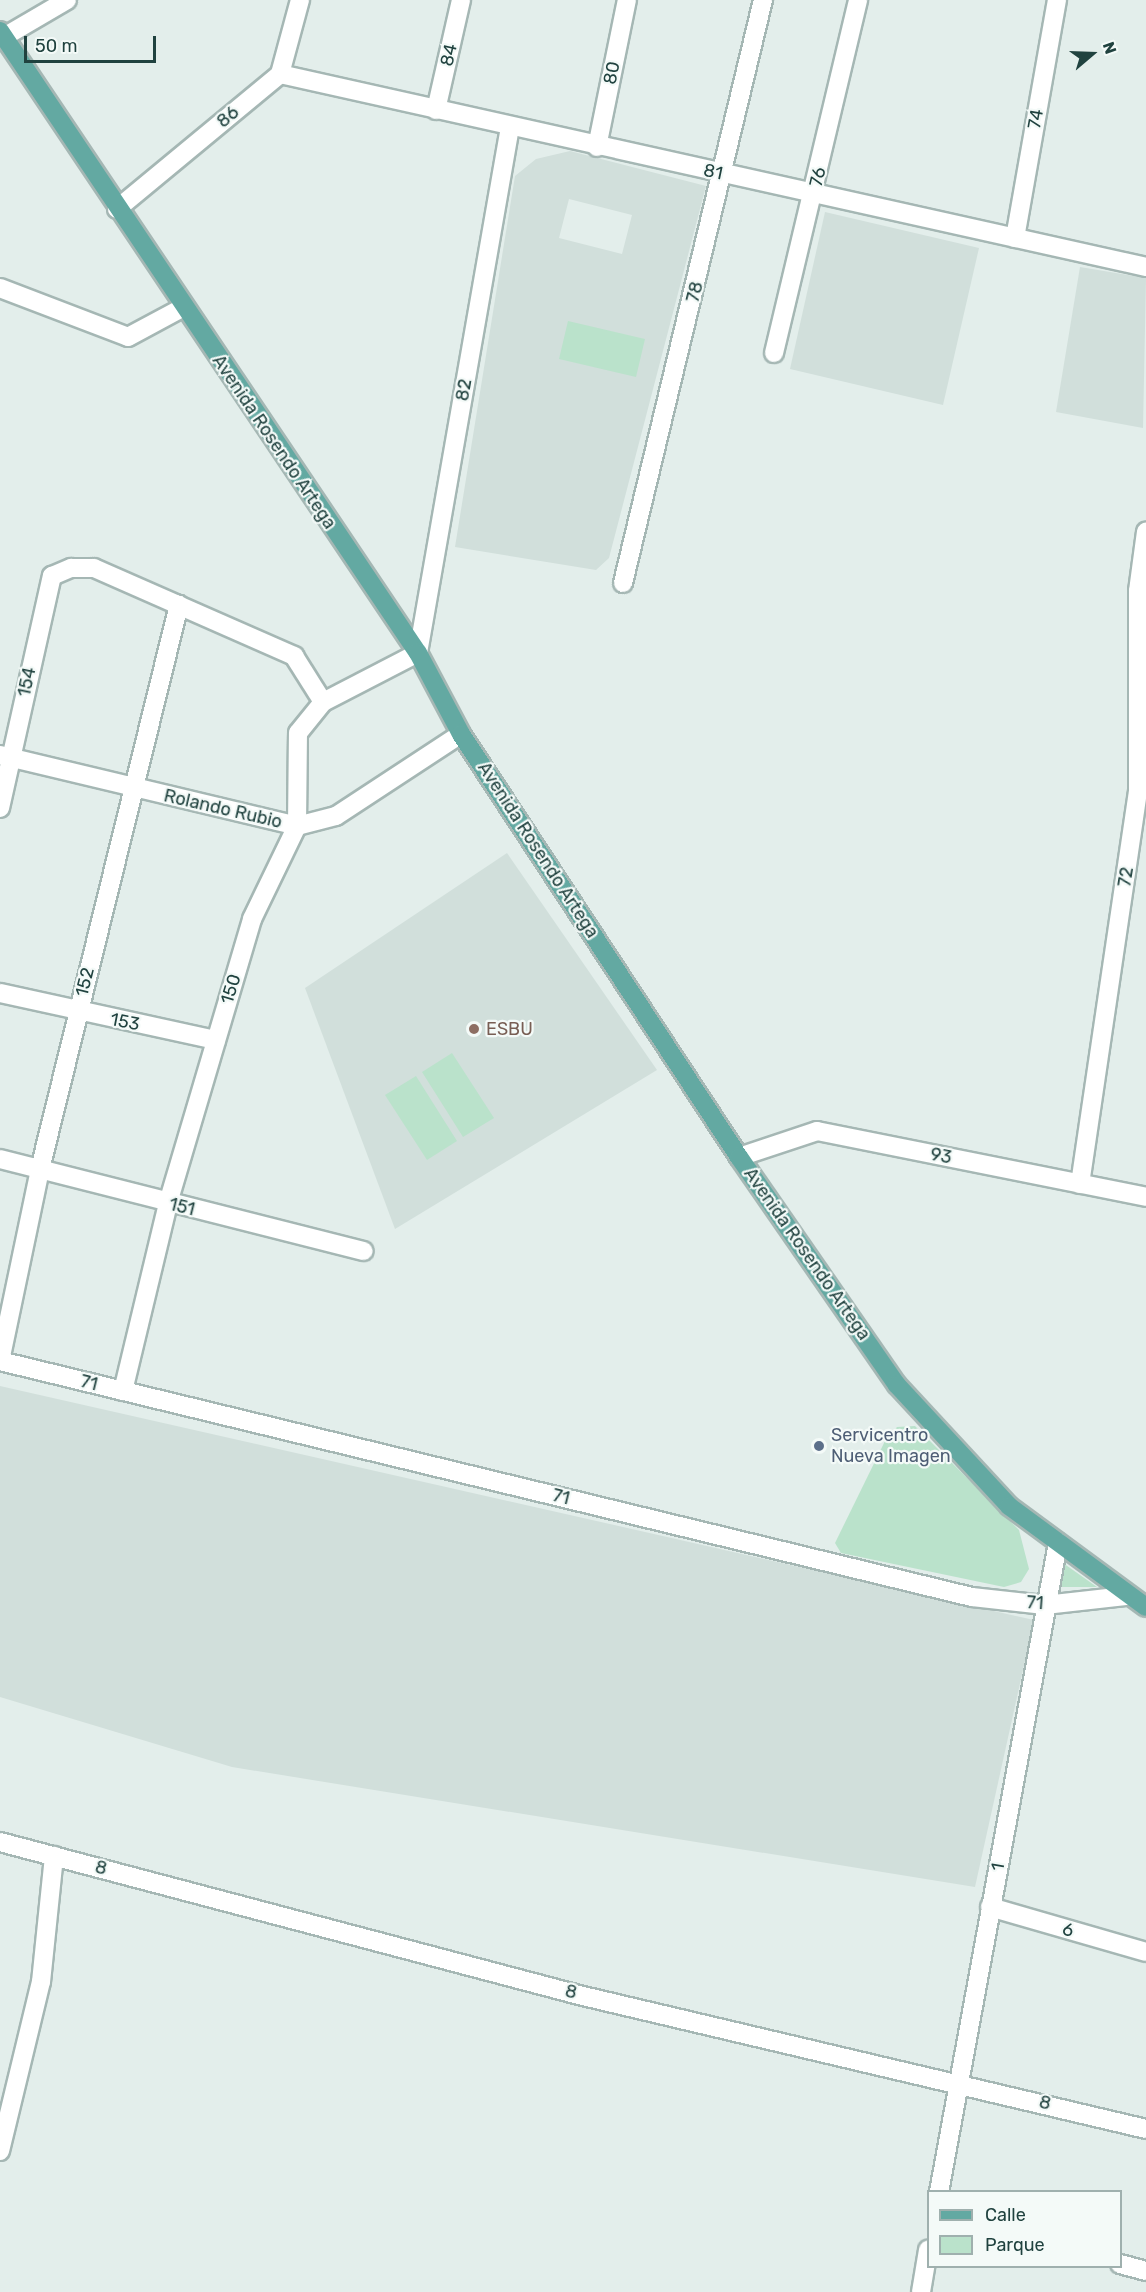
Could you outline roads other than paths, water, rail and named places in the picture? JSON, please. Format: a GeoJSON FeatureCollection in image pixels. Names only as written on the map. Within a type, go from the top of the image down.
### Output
{"type":"FeatureCollection","features":[{"type":"Feature","properties":{"kind":"main road","name":"Avenida Rosendo Artega"},"geometry":{"type":"LineString","coordinates":[[2,34],[182,308],[418,653],[462,734],[739,1157],[897,1385],[1009,1506],[1139,1601]]}},
{"type":"Feature","properties":{"kind":"street"},"geometry":{"type":"LineString","coordinates":[[2,34],[67,0]]}},
{"type":"Feature","properties":{"kind":"street"},"geometry":{"type":"LineString","coordinates":[[280,74],[300,0]]}},
{"type":"Feature","properties":{"kind":"street","name":"84"},"geometry":{"type":"LineString","coordinates":[[436,110],[461,0]]}},
{"type":"Feature","properties":{"kind":"street","name":"80"},"geometry":{"type":"LineString","coordinates":[[597,147],[627,0]]}},
{"type":"Feature","properties":{"kind":"street","name":"78"},"geometry":{"type":"LineString","coordinates":[[623,583],[724,174],[763,0]]}},
{"type":"Feature","properties":{"kind":"street","name":"76"},"geometry":{"type":"LineString","coordinates":[[774,353],[814,194],[858,0]]}},
{"type":"Feature","properties":{"kind":"street","name":"74"},"geometry":{"type":"LineString","coordinates":[[1015,238],[1057,0]]}},
{"type":"Feature","properties":{"kind":"street","name":"81"},"geometry":{"type":"LineString","coordinates":[[280,74],[597,147],[1146,267]]}},
{"type":"Feature","properties":{"kind":"street","name":"86"},"geometry":{"type":"LineString","coordinates":[[117,209],[280,74]]}},
{"type":"Feature","properties":{"kind":"street","name":"82"},"geometry":{"type":"LineString","coordinates":[[418,653],[510,127]]}},
{"type":"Feature","properties":{"kind":"street"},"geometry":{"type":"LineString","coordinates":[[0,288],[128,337],[182,308]]}},
{"type":"Feature","properties":{"kind":"street","name":"72"},"geometry":{"type":"LineString","coordinates":[[1080,1184],[1138,789],[1138,591],[1146,532]]}},
{"type":"Feature","properties":{"kind":"street","name":"154"},"geometry":{"type":"LineString","coordinates":[[0,808],[5,756],[52,576],[71,568],[94,568],[178,605]]}},
{"type":"Feature","properties":{"kind":"street"},"geometry":{"type":"LineString","coordinates":[[178,605],[294,656],[323,702]]}},
{"type":"Feature","properties":{"kind":"street","name":"152"},"geometry":{"type":"LineString","coordinates":[[0,1361],[40,1169],[178,605]]}},
{"type":"Feature","properties":{"kind":"street","name":"150"},"geometry":{"type":"LineString","coordinates":[[123,1391],[168,1203],[252,919],[297,826],[298,733],[323,702],[418,653]]}},
{"type":"Feature","properties":{"kind":"street","name":"Rolando Rubio"},"geometry":{"type":"LineString","coordinates":[[5,756],[297,826],[336,816],[462,734]]}},
{"type":"Feature","properties":{"kind":"street","name":"153"},"geometry":{"type":"LineString","coordinates":[[0,993],[77,1012],[216,1040]]}},
{"type":"Feature","properties":{"kind":"street","name":"93"},"geometry":{"type":"LineString","coordinates":[[739,1157],[817,1131],[1146,1197]]}},
{"type":"Feature","properties":{"kind":"street","name":"151"},"geometry":{"type":"LineString","coordinates":[[0,1160],[364,1251]]}},
{"type":"Feature","properties":{"kind":"street","name":"71"},"geometry":{"type":"LineString","coordinates":[[0,1361],[972,1597],[1045,1605],[1139,1601]]}},
{"type":"Feature","properties":{"kind":"street","name":"1"},"geometry":{"type":"LineString","coordinates":[[939,2190],[1058,1543]]}},
{"type":"Feature","properties":{"kind":"street","name":"8"},"geometry":{"type":"LineString","coordinates":[[0,1842],[584,1996],[958,2081],[1146,2129]]}},
{"type":"Feature","properties":{"kind":"street"},"geometry":{"type":"LineString","coordinates":[[0,2151],[41,1982],[54,1856]]}},
{"type":"Feature","properties":{"kind":"street","name":"6"},"geometry":{"type":"LineString","coordinates":[[990,1907],[1146,1952]]}},
{"type":"Feature","properties":{"kind":"street"},"geometry":{"type":"LineString","coordinates":[[921,2292],[927,2256]]}},
{"type":"Feature","properties":{"kind":"street"},"geometry":{"type":"LineString","coordinates":[[1122,2265],[1146,2271]]}},
{"type":"Feature","properties":{"kind":"place","name":"ESBU"},"geometry":{"type":"Point","coordinates":[474,1029]}},
{"type":"Feature","properties":{"kind":"place","name":"Servicentro Nueva Imagen"},"geometry":{"type":"Point","coordinates":[819,1446]}}]}
